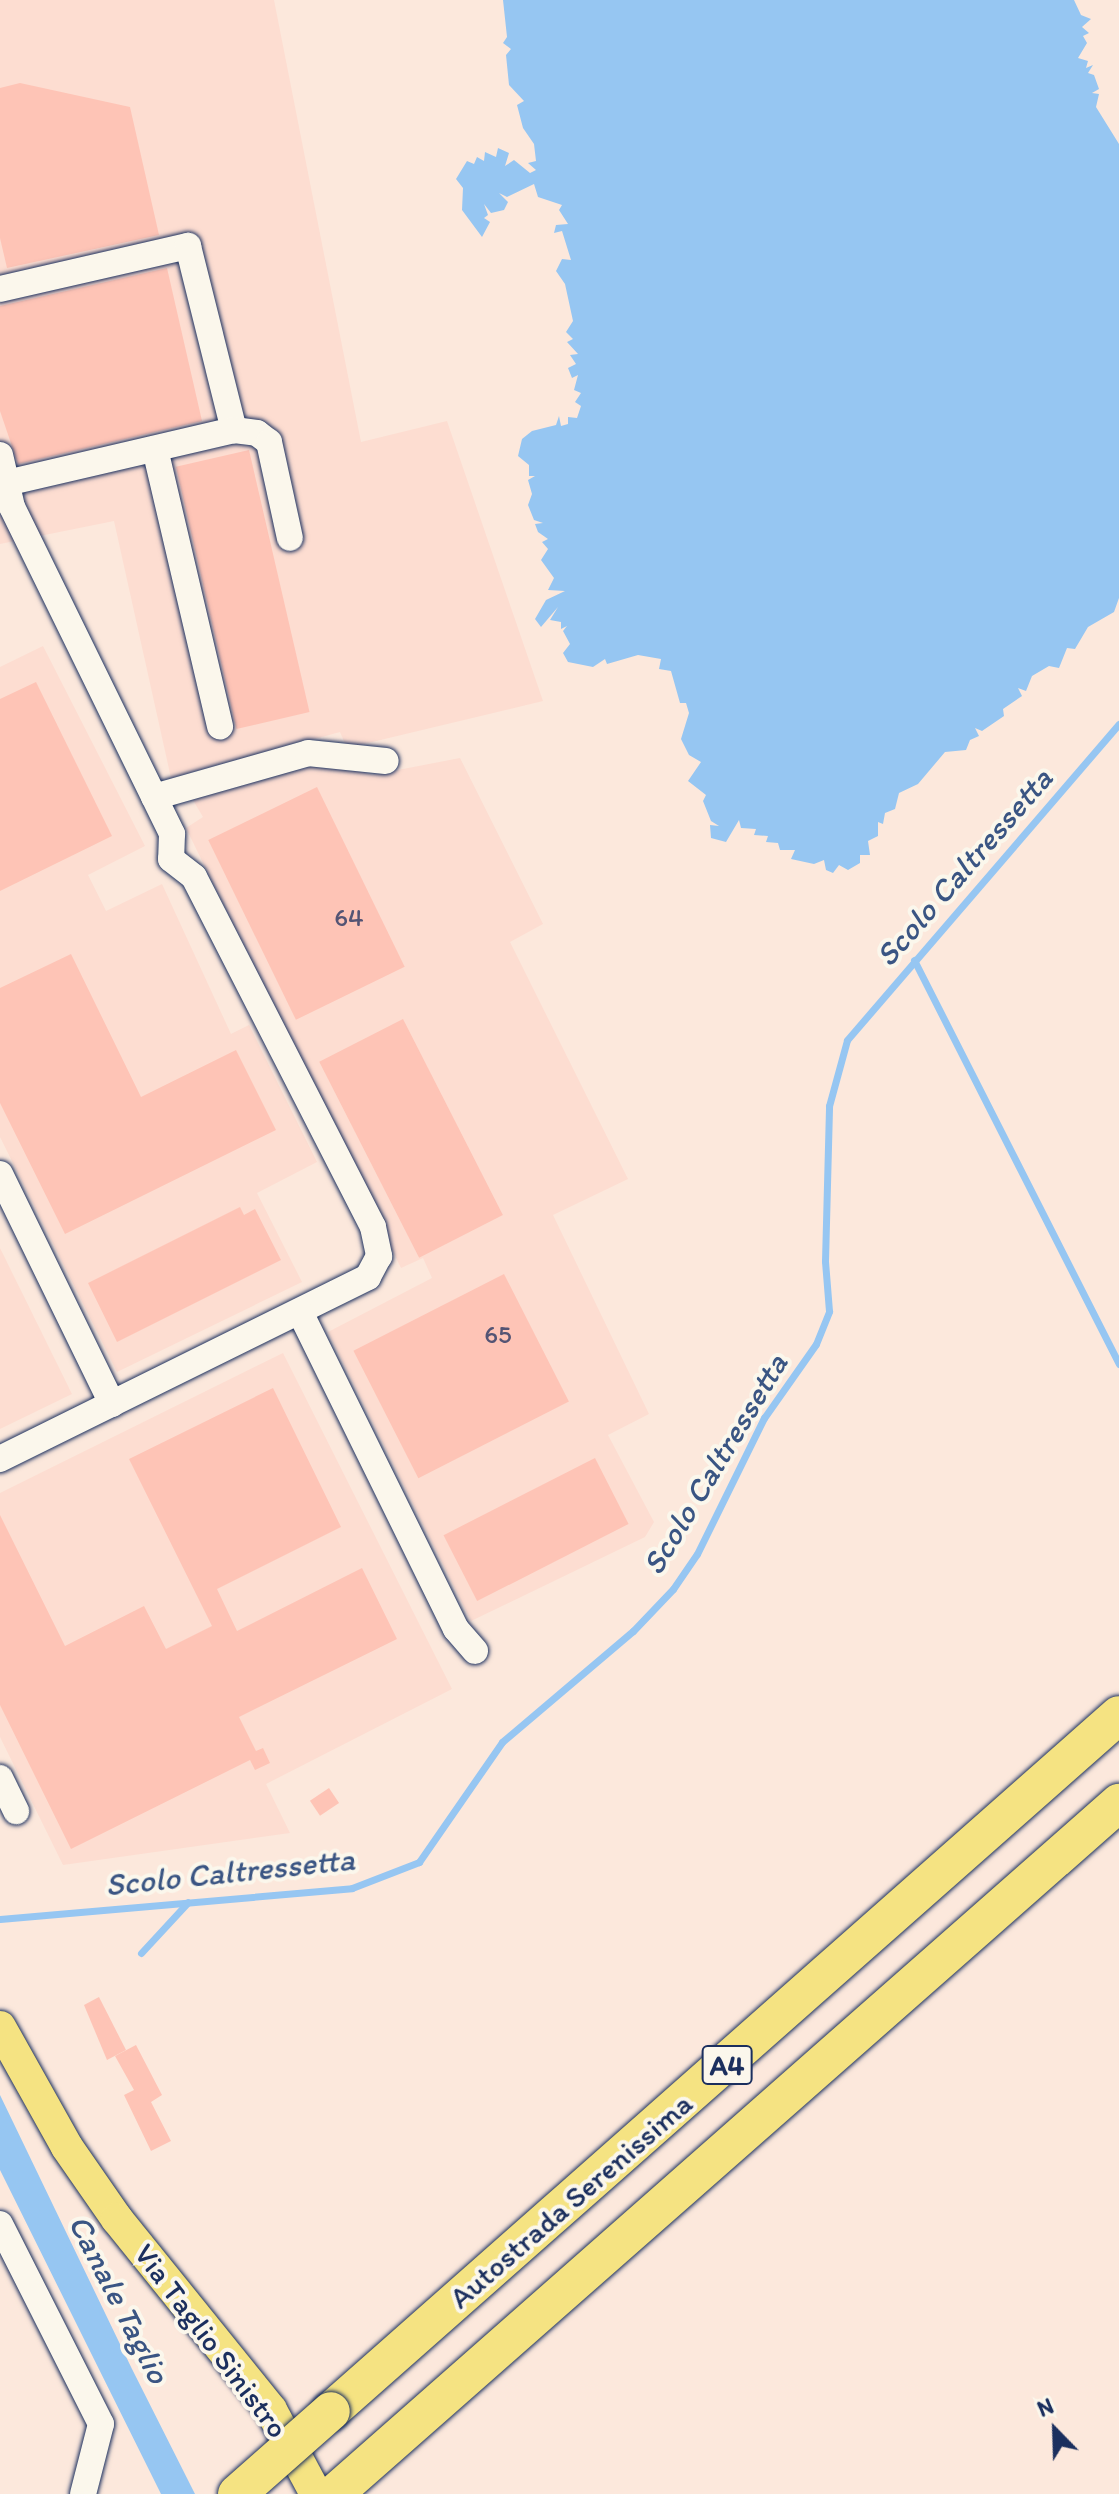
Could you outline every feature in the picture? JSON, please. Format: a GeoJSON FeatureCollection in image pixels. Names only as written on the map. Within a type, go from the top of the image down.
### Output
{"type":"FeatureCollection","features":[{"type":"Feature","properties":{"kind":"highway","name":"Autostrada Serenissima"},"geometry":{"type":"LineString","coordinates":[[237,2494],[1119,1715]]}},
{"type":"Feature","properties":{"kind":"highway","name":"A4"},"geometry":{"type":"LineString","coordinates":[[334,2494],[1119,1803]]}},
{"type":"Feature","properties":{"kind":"main road","name":"Via Taglio Sinistro"},"geometry":{"type":"LineString","coordinates":[[0,2027],[67,2147],[117,2219],[271,2410],[316,2494]]}},
{"type":"Feature","properties":{"kind":"street"},"geometry":{"type":"LineString","coordinates":[[0,289],[188,246],[234,430]]}},
{"type":"Feature","properties":{"kind":"street"},"geometry":{"type":"LineString","coordinates":[[7,483],[234,430],[257,433],[269,442],[290,538]]}},
{"type":"Feature","properties":{"kind":"street"},"geometry":{"type":"LineString","coordinates":[[155,449],[220,726]]}},
{"type":"Feature","properties":{"kind":"street"},"geometry":{"type":"LineString","coordinates":[[0,455],[12,507],[172,834],[171,859],[194,877],[373,1227],[379,1256],[368,1277],[0,1459]]}},
{"type":"Feature","properties":{"kind":"street"},"geometry":{"type":"LineString","coordinates":[[154,797],[308,753],[386,761]]}},
{"type":"Feature","properties":{"kind":"street"},"geometry":{"type":"LineString","coordinates":[[0,1174],[112,1404]]}},
{"type":"Feature","properties":{"kind":"street"},"geometry":{"type":"LineString","coordinates":[[300,1312],[456,1629],[475,1651]]}},
{"type":"Feature","properties":{"kind":"street"},"geometry":{"type":"LineString","coordinates":[[0,1778],[16,1811]]}},
{"type":"Feature","properties":{"kind":"street"},"geometry":{"type":"LineString","coordinates":[[0,2224],[101,2424],[83,2494]]}},
{"type":"Feature","properties":{"kind":"shaded area"},"geometry":{"type":"Polygon","coordinates":[[[0,0],[274,0],[361,442],[447,421],[543,701],[347,748],[340,732],[171,778],[114,521],[0,544],[0,0]]]}},
{"type":"Feature","properties":{"kind":"shaded area"},"geometry":{"type":"Polygon","coordinates":[[[43,646],[145,846],[88,875],[106,911],[162,884],[231,1034],[249,1025],[317,1162],[257,1193],[302,1282],[117,1372],[0,1137],[0,667],[43,646]]]}},
{"type":"Feature","properties":{"kind":"shaded area"},"geometry":{"type":"Polygon","coordinates":[[[460,758],[543,924],[510,942],[628,1179],[553,1215],[649,1414],[608,1435],[654,1522],[645,1537],[471,1621],[328,1332],[432,1278],[423,1258],[401,1268],[186,828],[203,817],[190,795],[326,760],[372,775],[460,758]]]}},
{"type":"Feature","properties":{"kind":"shaded area"},"geometry":{"type":"Polygon","coordinates":[[[0,1248],[72,1394],[0,1429],[0,1248]]]}},
{"type":"Feature","properties":{"kind":"shaded area"},"geometry":{"type":"Polygon","coordinates":[[[283,1353],[452,1689],[266,1784],[290,1833],[63,1865],[0,1737],[0,1493],[283,1353]]]}},
{"type":"Feature","properties":{"kind":"water"},"geometry":{"type":"Polygon","coordinates":[[[503,0],[1074,0],[1081,15],[1091,19],[1082,27],[1089,33],[1083,36],[1087,43],[1078,58],[1088,61],[1086,68],[1093,65],[1088,73],[1094,75],[1099,89],[1092,93],[1099,94],[1096,107],[1119,144],[1119,598],[1114,612],[1088,627],[1075,649],[1067,648],[1059,668],[1049,666],[1032,676],[1026,691],[1018,688],[1022,696],[1003,709],[1004,716],[982,731],[975,728],[979,736],[970,740],[966,750],[945,752],[918,784],[899,793],[895,809],[885,813],[883,824],[878,822],[878,836],[868,841],[870,855],[860,855],[860,863],[848,870],[839,865],[833,873],[826,870],[824,860],[814,864],[791,859],[795,850],[780,850],[778,843],[766,842],[768,836],[754,835],[756,829],[741,828],[739,820],[726,842],[711,838],[710,825],[719,826],[711,821],[703,801],[706,795],[688,781],[701,762],[689,755],[681,739],[689,713],[686,703],[680,703],[671,671],[659,669],[661,659],[638,655],[607,664],[605,659],[593,667],[568,662],[563,653],[570,644],[563,631],[567,626],[561,629],[561,622],[550,620],[558,607],[541,627],[535,619],[546,600],[565,591],[548,590],[554,578],[541,560],[548,549],[542,542],[548,539],[538,532],[535,524],[543,523],[534,520],[528,505],[532,494],[528,480],[535,476],[529,476],[529,465],[518,456],[522,439],[532,431],[556,425],[559,416],[561,426],[568,424],[568,417],[577,418],[581,406],[575,402],[581,393],[574,390],[578,375],[572,378],[568,368],[576,364],[570,355],[578,354],[567,342],[573,339],[566,332],[573,321],[565,284],[556,271],[562,259],[571,260],[562,231],[554,233],[556,225],[568,224],[559,210],[562,205],[538,197],[534,184],[507,197],[499,193],[508,202],[504,210],[491,213],[484,204],[488,215],[484,218],[490,222],[482,237],[462,210],[463,188],[456,179],[467,161],[474,164],[477,157],[484,161],[485,152],[496,157],[498,148],[509,153],[505,166],[514,160],[530,173],[536,170],[528,163],[536,161],[534,144],[523,128],[517,105],[524,101],[509,85],[506,55],[511,49],[503,43],[507,37],[503,0]]]}},
{"type":"Feature","properties":{"kind":"water"},"geometry":{"type":"Polygon","coordinates":[[[0,2095],[195,2494],[161,2494],[0,2170],[0,2095]]]}},
{"type":"Feature","properties":{"kind":"building"},"geometry":{"type":"Polygon","coordinates":[[[20,83],[130,107],[159,235],[7,268],[0,238],[0,88],[20,83]]]}},
{"type":"Feature","properties":{"kind":"building"},"geometry":{"type":"Polygon","coordinates":[[[167,268],[202,421],[18,464],[0,411],[0,306],[167,268]]]}},
{"type":"Feature","properties":{"kind":"building"},"geometry":{"type":"Polygon","coordinates":[[[249,450],[310,712],[236,729],[176,467],[249,450]]]}},
{"type":"Feature","properties":{"kind":"building"},"geometry":{"type":"Polygon","coordinates":[[[36,682],[112,836],[0,891],[0,699],[36,682]]]}},
{"type":"Feature","properties":{"kind":"building"},"geometry":{"type":"Polygon","coordinates":[[[317,787],[405,967],[296,1020],[208,840],[317,787]]]}},
{"type":"Feature","properties":{"kind":"building"},"geometry":{"type":"Polygon","coordinates":[[[71,954],[141,1097],[236,1050],[276,1130],[65,1234],[0,1103],[0,988],[71,954]]]}},
{"type":"Feature","properties":{"kind":"building"},"geometry":{"type":"Polygon","coordinates":[[[403,1019],[503,1215],[419,1258],[319,1062],[403,1019]]]}},
{"type":"Feature","properties":{"kind":"building"},"geometry":{"type":"Polygon","coordinates":[[[240,1207],[244,1215],[255,1209],[281,1260],[117,1342],[88,1283],[240,1207]]]}},
{"type":"Feature","properties":{"kind":"building"},"geometry":{"type":"Polygon","coordinates":[[[504,1274],[569,1401],[418,1478],[353,1351],[504,1274]]]}},
{"type":"Feature","properties":{"kind":"building"},"geometry":{"type":"Polygon","coordinates":[[[273,1388],[341,1527],[217,1589],[237,1631],[362,1568],[397,1639],[239,1717],[256,1751],[263,1748],[270,1763],[255,1770],[250,1760],[71,1849],[0,1705],[0,1515],[65,1646],[144,1606],[166,1649],[212,1626],[129,1459],[273,1388]]]}},
{"type":"Feature","properties":{"kind":"building"},"geometry":{"type":"Polygon","coordinates":[[[595,1458],[629,1524],[477,1601],[444,1535],[595,1458]]]}},
{"type":"Feature","properties":{"kind":"building"},"geometry":{"type":"Polygon","coordinates":[[[329,1788],[339,1803],[320,1816],[310,1801],[329,1788]]]}},
{"type":"Feature","properties":{"kind":"building"},"geometry":{"type":"Polygon","coordinates":[[[99,1997],[126,2050],[107,2060],[84,2005],[99,1997]]]}},
{"type":"Feature","properties":{"kind":"building"},"geometry":{"type":"Polygon","coordinates":[[[136,2045],[162,2095],[151,2102],[171,2141],[151,2151],[124,2095],[134,2090],[115,2056],[136,2045]]]}},
{"type":"Feature","properties":{"kind":"waterway","name":"Scolo Caltressetta"},"geometry":{"type":"LineString","coordinates":[[0,1919],[352,1888],[419,1862],[502,1742],[633,1631],[673,1589],[697,1554],[764,1418],[816,1344],[829,1311],[825,1261],[829,1106],[847,1040],[1119,724]]}},
{"type":"Feature","properties":{"kind":"waterway"},"geometry":{"type":"LineString","coordinates":[[914,960],[1119,1364]]}},
{"type":"Feature","properties":{"kind":"waterway"},"geometry":{"type":"LineString","coordinates":[[141,1953],[188,1902]]}},
{"type":"Feature","properties":{"kind":"water label","name":"Canale Taglio"},"geometry":{"type":"Point","coordinates":[119,2299]}}]}
